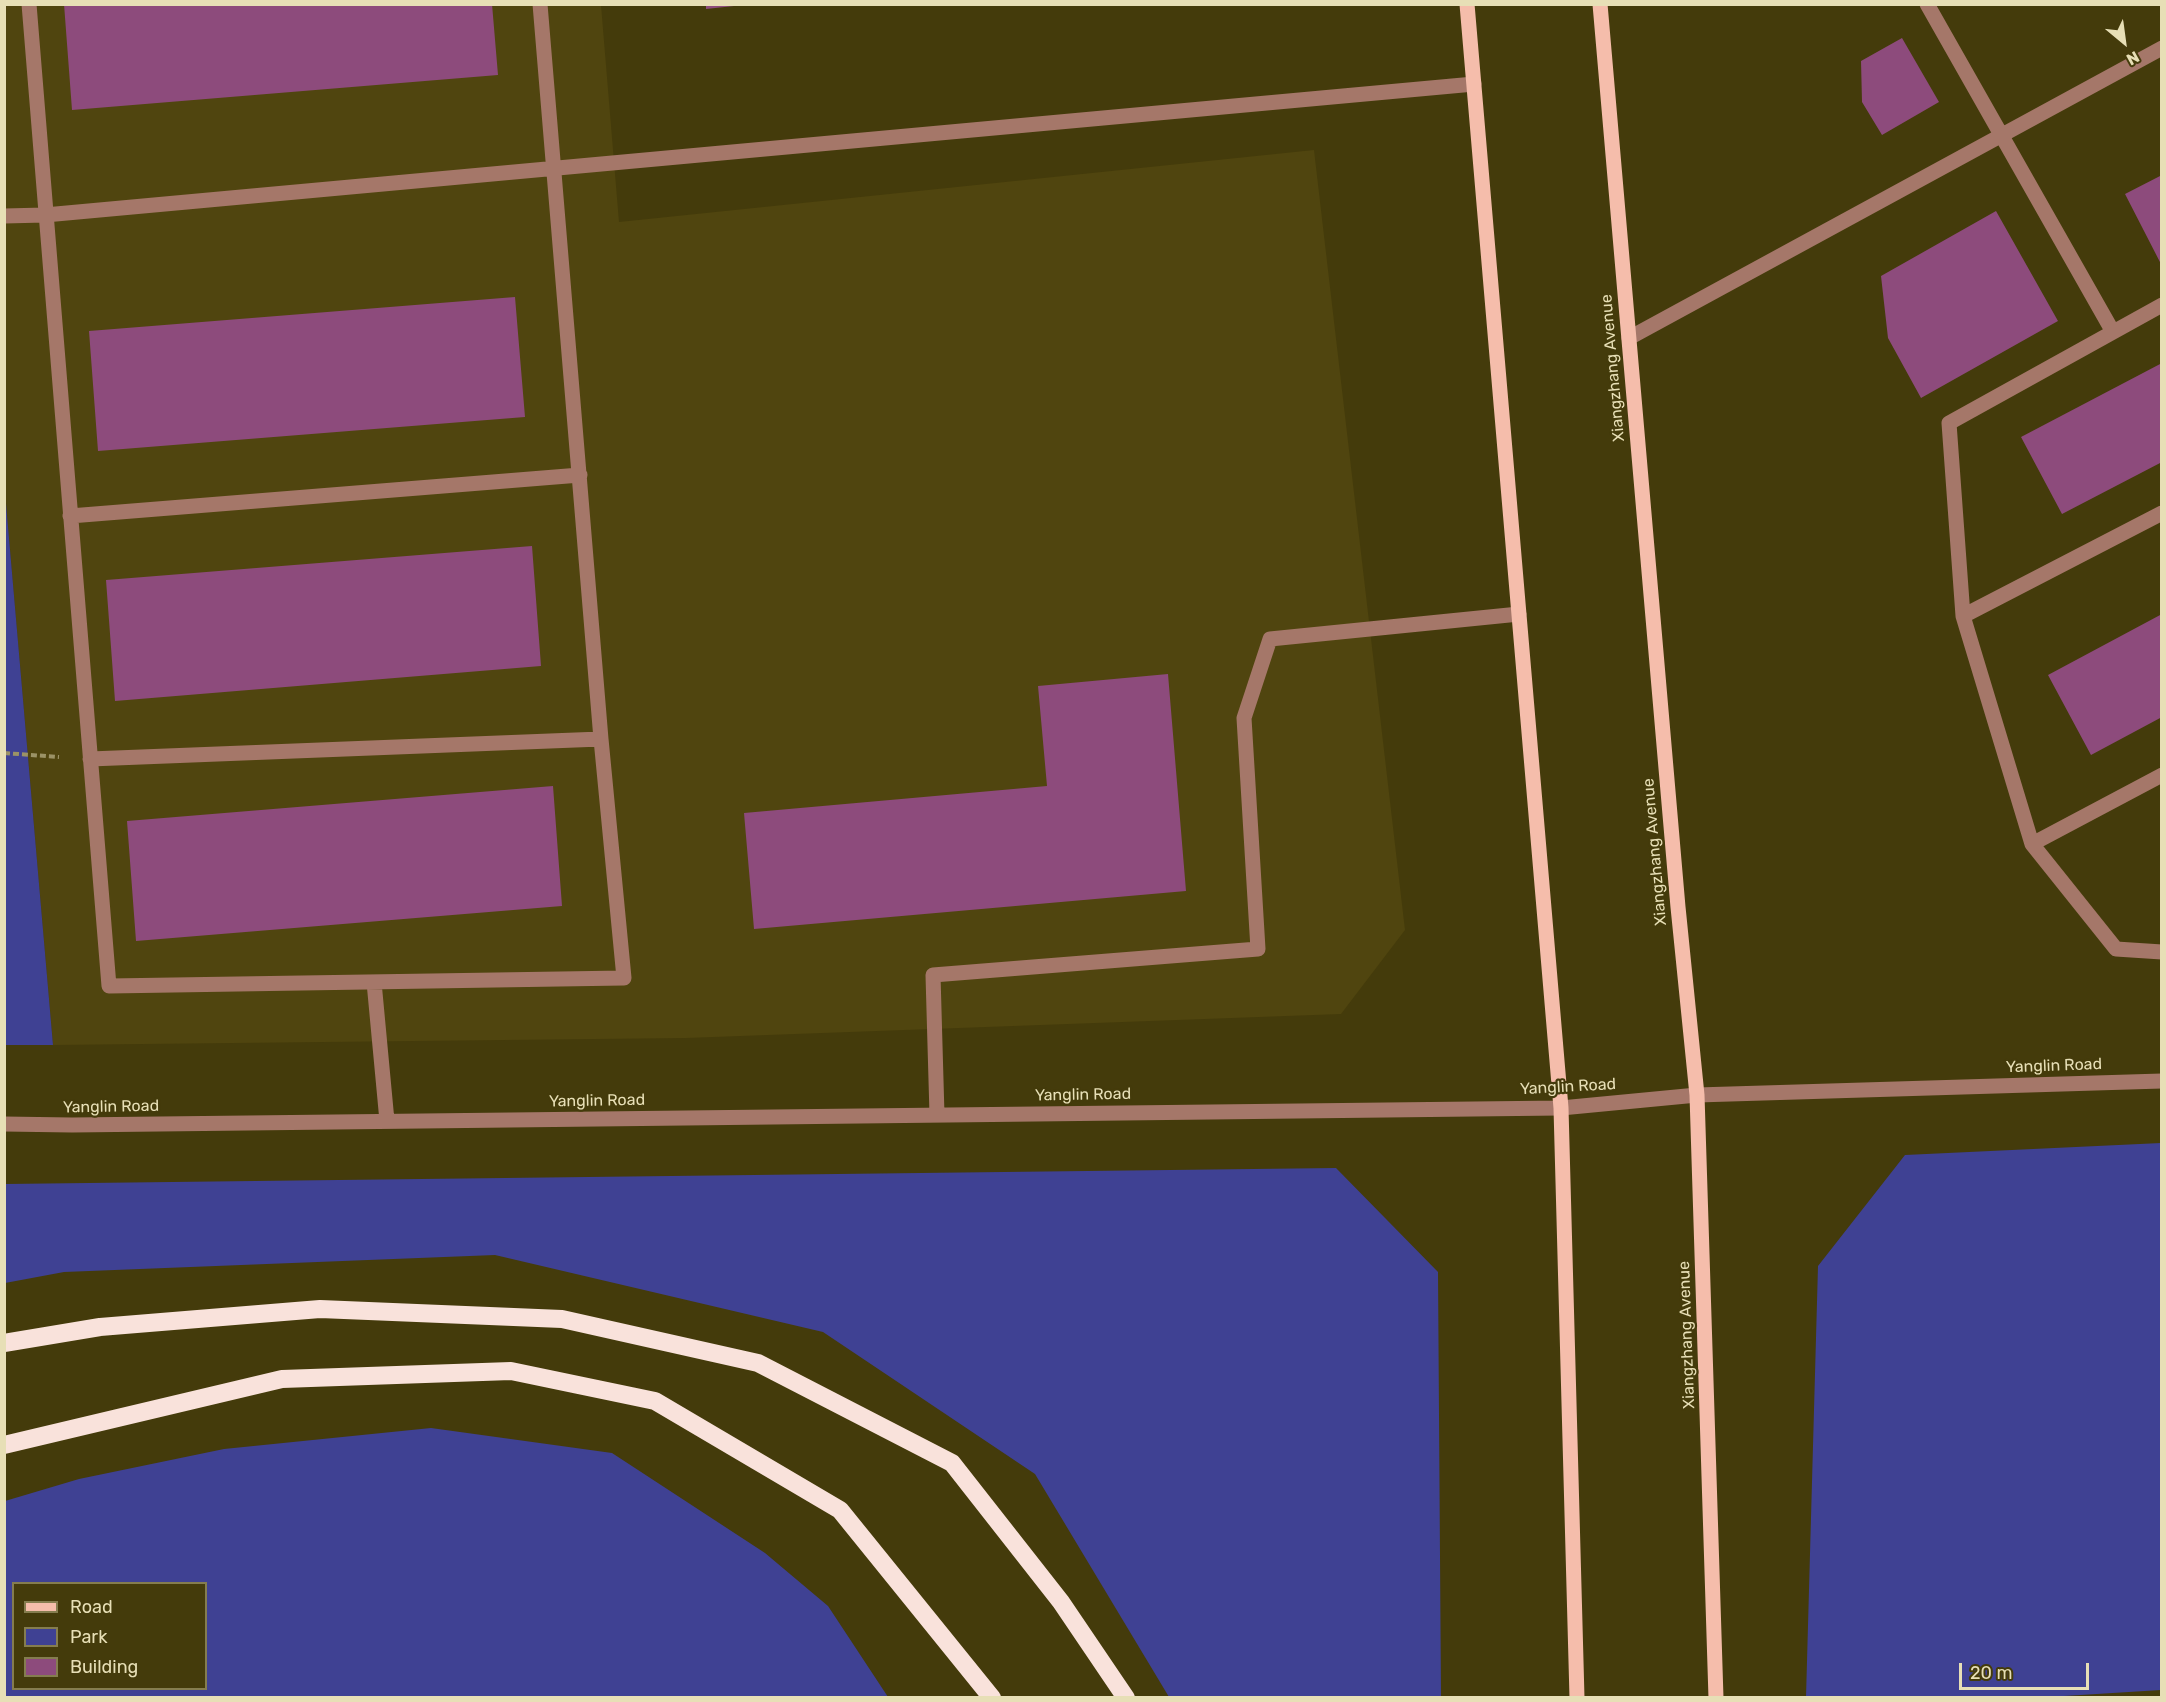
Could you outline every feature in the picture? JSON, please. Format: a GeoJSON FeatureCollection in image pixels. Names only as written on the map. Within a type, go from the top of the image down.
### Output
{"type":"FeatureCollection","features":[{"type":"Feature","properties":{"kind":"highway"},"geometry":{"type":"LineString","coordinates":[[4,1343],[100,1327],[320,1309],[562,1319],[758,1363],[952,1463],[1061,1602],[1126,1698]]}},
{"type":"Feature","properties":{"kind":"highway"},"geometry":{"type":"LineString","coordinates":[[4,1445],[282,1379],[511,1371],[655,1401],[840,1510],[992,1698]]}},
{"type":"Feature","properties":{"kind":"main road"},"geometry":{"type":"LineString","coordinates":[[1467,4],[1561,1108],[1577,1698]]}},
{"type":"Feature","properties":{"kind":"main road","name":"Xiangzhang Avenue"},"geometry":{"type":"LineString","coordinates":[[1600,4],[1678,907],[1697,1095],[1716,1698]]}},
{"type":"Feature","properties":{"kind":"street"},"geometry":{"type":"LineString","coordinates":[[28,4],[109,986],[624,978],[601,740],[540,4]]}},
{"type":"Feature","properties":{"kind":"street"},"geometry":{"type":"LineString","coordinates":[[1927,4],[2113,332]]}},
{"type":"Feature","properties":{"kind":"street"},"geometry":{"type":"LineString","coordinates":[[1629,338],[2162,48]]}},
{"type":"Feature","properties":{"kind":"street"},"geometry":{"type":"LineString","coordinates":[[4,216],[45,215],[1474,84]]}},
{"type":"Feature","properties":{"kind":"street"},"geometry":{"type":"LineString","coordinates":[[2162,305],[1949,423],[1963,616],[2032,844],[2116,948],[2162,952]]}},
{"type":"Feature","properties":{"kind":"street"},"geometry":{"type":"LineString","coordinates":[[69,516],[580,475]]}},
{"type":"Feature","properties":{"kind":"street"},"geometry":{"type":"LineString","coordinates":[[1963,616],[2162,513]]}},
{"type":"Feature","properties":{"kind":"street"},"geometry":{"type":"LineString","coordinates":[[937,1115],[933,975],[1258,949],[1244,718],[1270,639],[1519,614]]}},
{"type":"Feature","properties":{"kind":"street"},"geometry":{"type":"LineString","coordinates":[[90,759],[601,740]]}},
{"type":"Feature","properties":{"kind":"street"},"geometry":{"type":"LineString","coordinates":[[2032,844],[2162,776]]}},
{"type":"Feature","properties":{"kind":"street"},"geometry":{"type":"LineString","coordinates":[[374,982],[387,1121]]}},
{"type":"Feature","properties":{"kind":"street","name":"Yanglin Road"},"geometry":{"type":"LineString","coordinates":[[4,1124],[1561,1108],[1697,1095],[2162,1081]]}},
{"type":"Feature","properties":{"kind":"path"},"geometry":{"type":"LineString","coordinates":[[4,753],[90,759]]}},
{"type":"Feature","properties":{"kind":"shaded area"},"geometry":{"type":"Polygon","coordinates":[[[4,5],[601,5],[619,222],[1314,150],[1405,930],[1341,1014],[686,1038],[53,1045],[5,492],[4,5]]]}},
{"type":"Feature","properties":{"kind":"green space"},"geometry":{"type":"Polygon","coordinates":[[[5,492],[53,1045],[5,1045],[5,492]]]}},
{"type":"Feature","properties":{"kind":"green space"},"geometry":{"type":"Polygon","coordinates":[[[2161,1143],[2161,1690],[2032,1698],[1806,1697],[1818,1266],[1905,1155],[2161,1143]]]}},
{"type":"Feature","properties":{"kind":"green space"},"geometry":{"type":"Polygon","coordinates":[[[1336,1168],[1438,1272],[1441,1697],[1169,1697],[1035,1474],[823,1332],[495,1255],[64,1272],[5,1283],[5,1184],[1336,1168]]]}},
{"type":"Feature","properties":{"kind":"green space"},"geometry":{"type":"Polygon","coordinates":[[[431,1428],[612,1453],[765,1553],[828,1606],[888,1697],[5,1697],[5,1501],[79,1479],[224,1449],[431,1428]]]}},
{"type":"Feature","properties":{"kind":"building"},"geometry":{"type":"Polygon","coordinates":[[[64,4],[492,4],[498,75],[72,110],[64,4]]]}},
{"type":"Feature","properties":{"kind":"building"},"geometry":{"type":"Polygon","coordinates":[[[706,4],[734,4],[734,6],[706,9],[706,4]]]}},
{"type":"Feature","properties":{"kind":"building"},"geometry":{"type":"Polygon","coordinates":[[[1902,38],[1939,102],[1882,135],[1862,102],[1861,61],[1902,38]]]}},
{"type":"Feature","properties":{"kind":"building"},"geometry":{"type":"Polygon","coordinates":[[[2162,175],[2162,266],[2125,194],[2162,175]]]}},
{"type":"Feature","properties":{"kind":"building"},"geometry":{"type":"Polygon","coordinates":[[[1996,211],[2058,321],[1921,398],[1888,338],[1881,276],[1996,211]]]}},
{"type":"Feature","properties":{"kind":"building"},"geometry":{"type":"Polygon","coordinates":[[[515,297],[525,417],[98,451],[89,331],[515,297]]]}},
{"type":"Feature","properties":{"kind":"building"},"geometry":{"type":"Polygon","coordinates":[[[2162,363],[2162,462],[2062,514],[2021,437],[2162,363]]]}},
{"type":"Feature","properties":{"kind":"building"},"geometry":{"type":"Polygon","coordinates":[[[532,546],[541,666],[115,701],[106,580],[532,546]]]}},
{"type":"Feature","properties":{"kind":"building"},"geometry":{"type":"Polygon","coordinates":[[[2162,614],[2162,717],[2091,755],[2048,675],[2162,614]]]}},
{"type":"Feature","properties":{"kind":"building"},"geometry":{"type":"Polygon","coordinates":[[[1168,674],[1186,891],[754,929],[744,813],[1047,786],[1038,686],[1168,674]]]}},
{"type":"Feature","properties":{"kind":"building"},"geometry":{"type":"Polygon","coordinates":[[[553,786],[562,906],[136,941],[127,821],[553,786]]]}}]}
